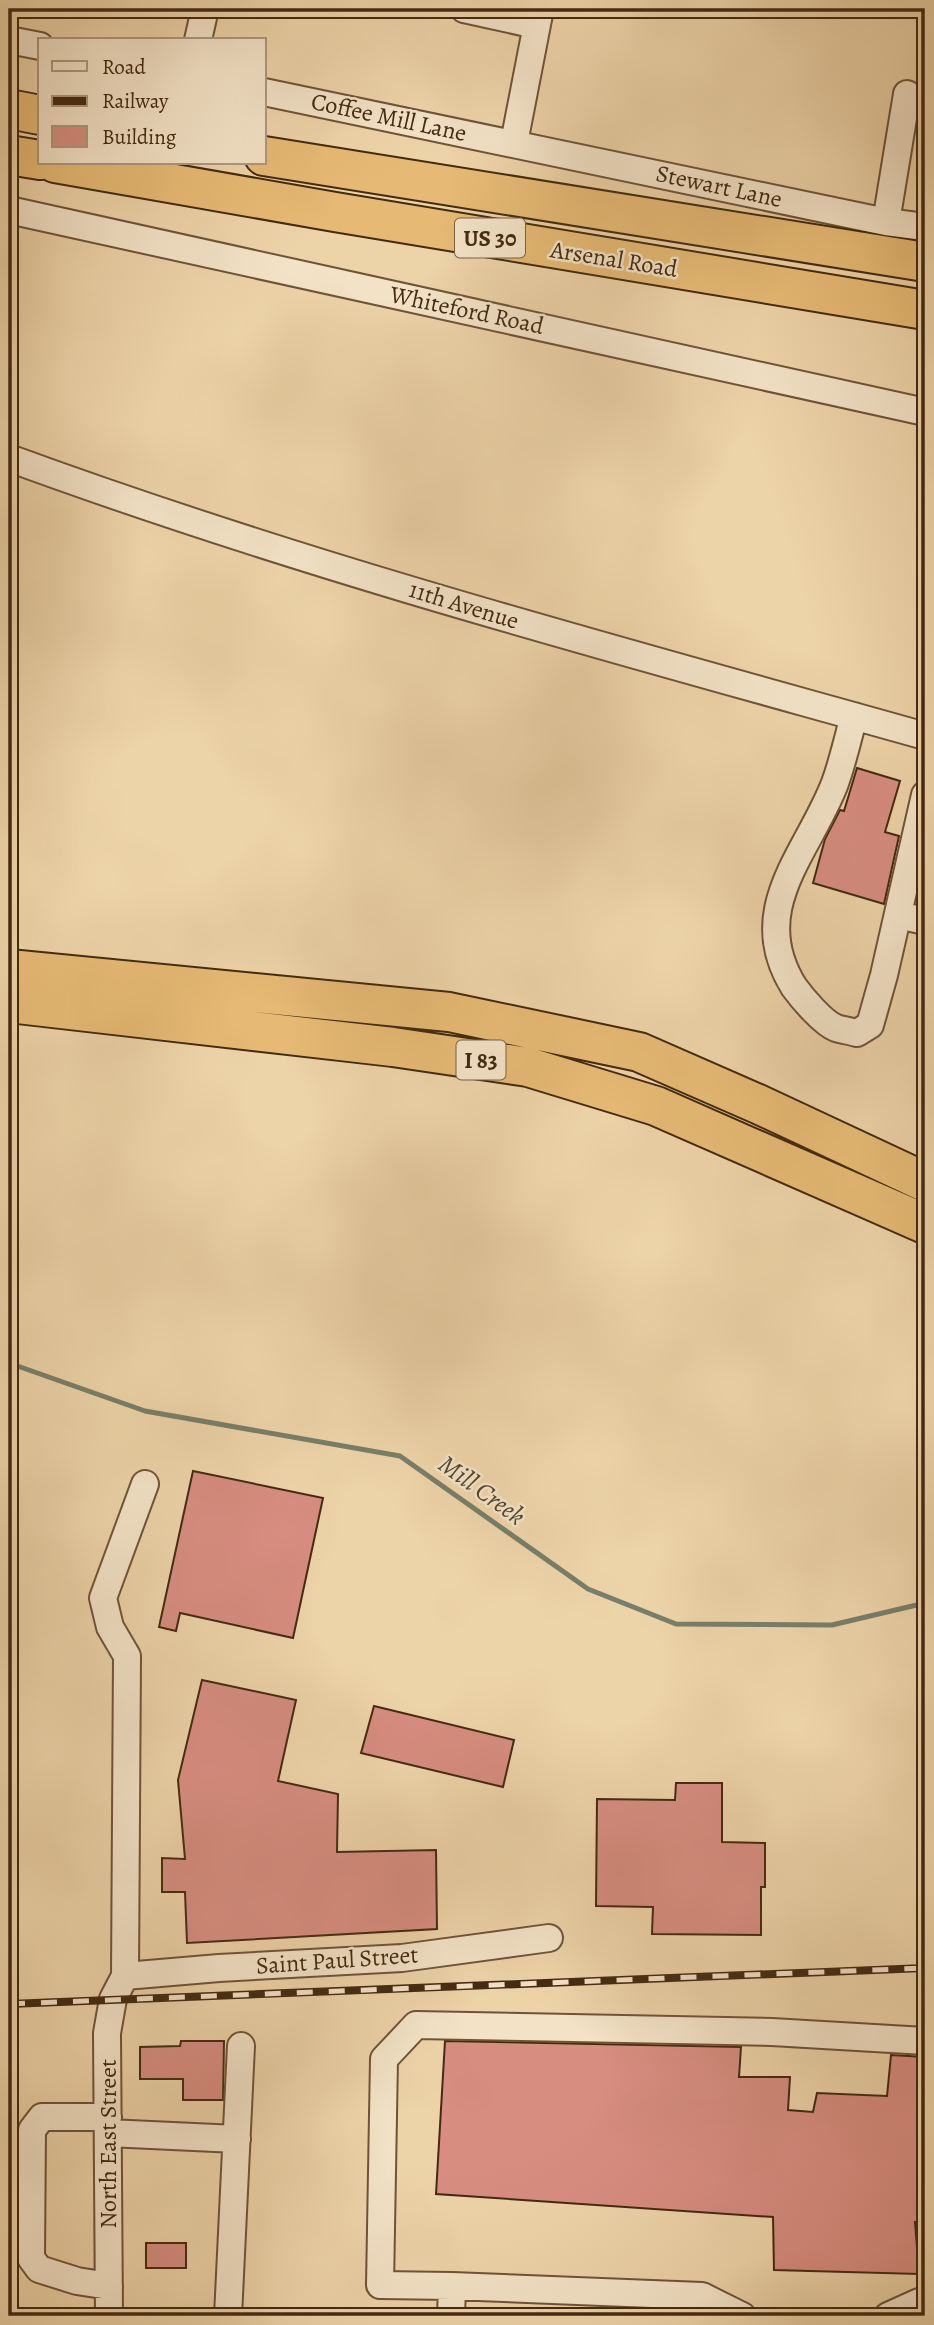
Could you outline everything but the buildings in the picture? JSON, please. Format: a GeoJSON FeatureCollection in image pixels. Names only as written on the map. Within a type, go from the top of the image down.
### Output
{"type":"FeatureCollection","features":[{"type":"Feature","properties":{"kind":"highway"},"geometry":{"type":"LineString","coordinates":[[9,109],[38,115]]}},
{"type":"Feature","properties":{"kind":"highway"},"geometry":{"type":"LineString","coordinates":[[9,155],[38,160]]}},
{"type":"Feature","properties":{"kind":"highway","name":"Arsenal Road"},"geometry":{"type":"LineString","coordinates":[[266,156],[925,262]]}},
{"type":"Feature","properties":{"kind":"highway","name":"Arsenal Road"},"geometry":{"type":"LineString","coordinates":[[61,164],[925,310]]}},
{"type":"Feature","properties":{"kind":"highway","name":"I 83"},"geometry":{"type":"LineString","coordinates":[[9,969],[449,1012],[639,1052],[925,1182]]}},
{"type":"Feature","properties":{"kind":"highway","name":"I 83"},"geometry":{"type":"LineString","coordinates":[[9,1003],[393,1047],[528,1067],[656,1105],[925,1224]]}},
{"type":"Feature","properties":{"kind":"street"},"geometry":{"type":"LineString","coordinates":[[198,38],[205,9]]}},
{"type":"Feature","properties":{"kind":"street"},"geometry":{"type":"LineString","coordinates":[[464,9],[538,17],[514,143]]}},
{"type":"Feature","properties":{"kind":"street"},"geometry":{"type":"LineString","coordinates":[[9,40],[38,46]]}},
{"type":"Feature","properties":{"kind":"street","name":"Coffee Mill Lane"},"geometry":{"type":"LineString","coordinates":[[266,92],[514,143]]}},
{"type":"Feature","properties":{"kind":"street"},"geometry":{"type":"LineString","coordinates":[[886,222],[907,94]]}},
{"type":"Feature","properties":{"kind":"street","name":"Stewart Lane"},"geometry":{"type":"LineString","coordinates":[[514,143],[886,222],[925,227]]}},
{"type":"Feature","properties":{"kind":"street","name":"Whiteford Road"},"geometry":{"type":"LineString","coordinates":[[9,210],[925,412]]}},
{"type":"Feature","properties":{"kind":"street","name":"11th Avenue"},"geometry":{"type":"LineString","coordinates":[[9,458],[293,554],[579,640],[925,736]]}},
{"type":"Feature","properties":{"kind":"street"},"geometry":{"type":"LineString","coordinates":[[854,716],[834,785],[790,870],[779,903],[776,934],[783,970],[802,998],[834,1028],[857,1032],[870,1025],[898,915],[917,867],[924,808]]}},
{"type":"Feature","properties":{"kind":"street"},"geometry":{"type":"LineString","coordinates":[[898,915],[925,922]]}},
{"type":"Feature","properties":{"kind":"street"},"geometry":{"type":"LineString","coordinates":[[125,1976],[127,1656],[110,1627],[103,1598],[145,1485]]}},
{"type":"Feature","properties":{"kind":"street","name":"Saint Paul Street"},"geometry":{"type":"LineString","coordinates":[[125,1976],[402,1958],[549,1938]]}},
{"type":"Feature","properties":{"kind":"street","name":"North East Street"},"geometry":{"type":"LineString","coordinates":[[108,2316],[107,2033],[113,1999],[125,1976]]}},
{"type":"Feature","properties":{"kind":"street"},"geometry":{"type":"LineString","coordinates":[[742,2316],[702,2296],[380,2285],[384,2059],[416,2025],[772,2032],[925,2041]]}},
{"type":"Feature","properties":{"kind":"street"},"geometry":{"type":"LineString","coordinates":[[228,2316],[242,2046]]}},
{"type":"Feature","properties":{"kind":"street"},"geometry":{"type":"LineString","coordinates":[[108,2286],[77,2281],[39,2269],[31,2258],[32,2130],[42,2117],[237,2139]]}},
{"type":"Feature","properties":{"kind":"street"},"geometry":{"type":"LineString","coordinates":[[451,2316],[452,2286]]}},
{"type":"Feature","properties":{"kind":"street"},"geometry":{"type":"LineString","coordinates":[[888,2316],[923,2295]]}},
{"type":"Feature","properties":{"kind":"waterway","name":"Mill Creek"},"geometry":{"type":"LineString","coordinates":[[9,1363],[145,1411],[400,1456],[588,1589],[676,1624],[832,1625],[925,1603]]}},
{"type":"Feature","properties":{"kind":"railway"},"geometry":{"type":"LineString","coordinates":[[9,2004],[925,1968]]}}]}
